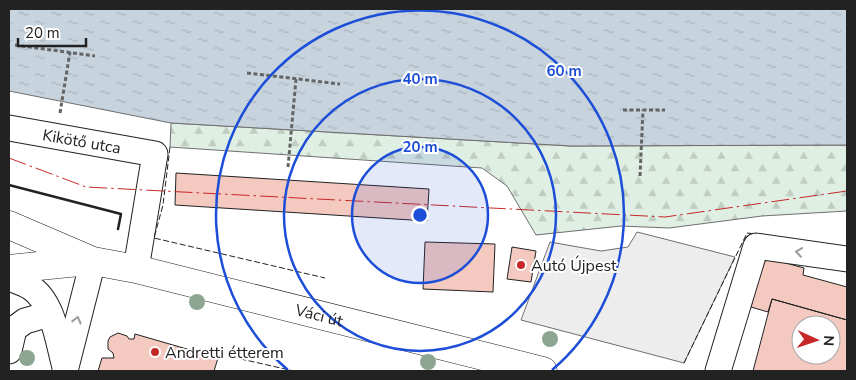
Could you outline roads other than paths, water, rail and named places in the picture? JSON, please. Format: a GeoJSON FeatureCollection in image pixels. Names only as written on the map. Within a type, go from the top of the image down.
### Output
{"type":"FeatureCollection","features":[{"type":"Feature","properties":{"kind":"main road","name":"Váci út"},"geometry":{"type":"LineString","coordinates":[[17,231],[93,261],[136,269],[543,371]]}},
{"type":"Feature","properties":{"kind":"main road","name":"Váci út"},"geometry":{"type":"LineString","coordinates":[[9,269],[93,261]]}},
{"type":"Feature","properties":{"kind":"street","name":"Kikötő utca"},"geometry":{"type":"LineString","coordinates":[[9,128],[155,154],[136,269]]}},
{"type":"Feature","properties":{"kind":"street"},"geometry":{"type":"LineString","coordinates":[[718,371],[756,246],[847,258]]}},
{"type":"Feature","properties":{"kind":"street"},"geometry":{"type":"LineString","coordinates":[[65,369],[93,261]]}},
{"type":"Feature","properties":{"kind":"street"},"geometry":{"type":"LineString","coordinates":[[9,278],[30,287],[40,296],[49,314],[65,369]]}},
{"type":"Feature","properties":{"kind":"street"},"geometry":{"type":"LineString","coordinates":[[9,351],[14,329],[25,321],[49,314]]}},
{"type":"Feature","properties":{"kind":"water"},"geometry":{"type":"Polygon","coordinates":[[[9,9],[847,9],[847,145],[571,146],[171,123],[9,91],[9,9]]]}},
{"type":"Feature","properties":{"kind":"place","name":"Autó Újpest"},"geometry":{"type":"Point","coordinates":[521,265]}},
{"type":"Feature","properties":{"kind":"place","name":"Andretti étterem"},"geometry":{"type":"Point","coordinates":[155,352]}}]}
